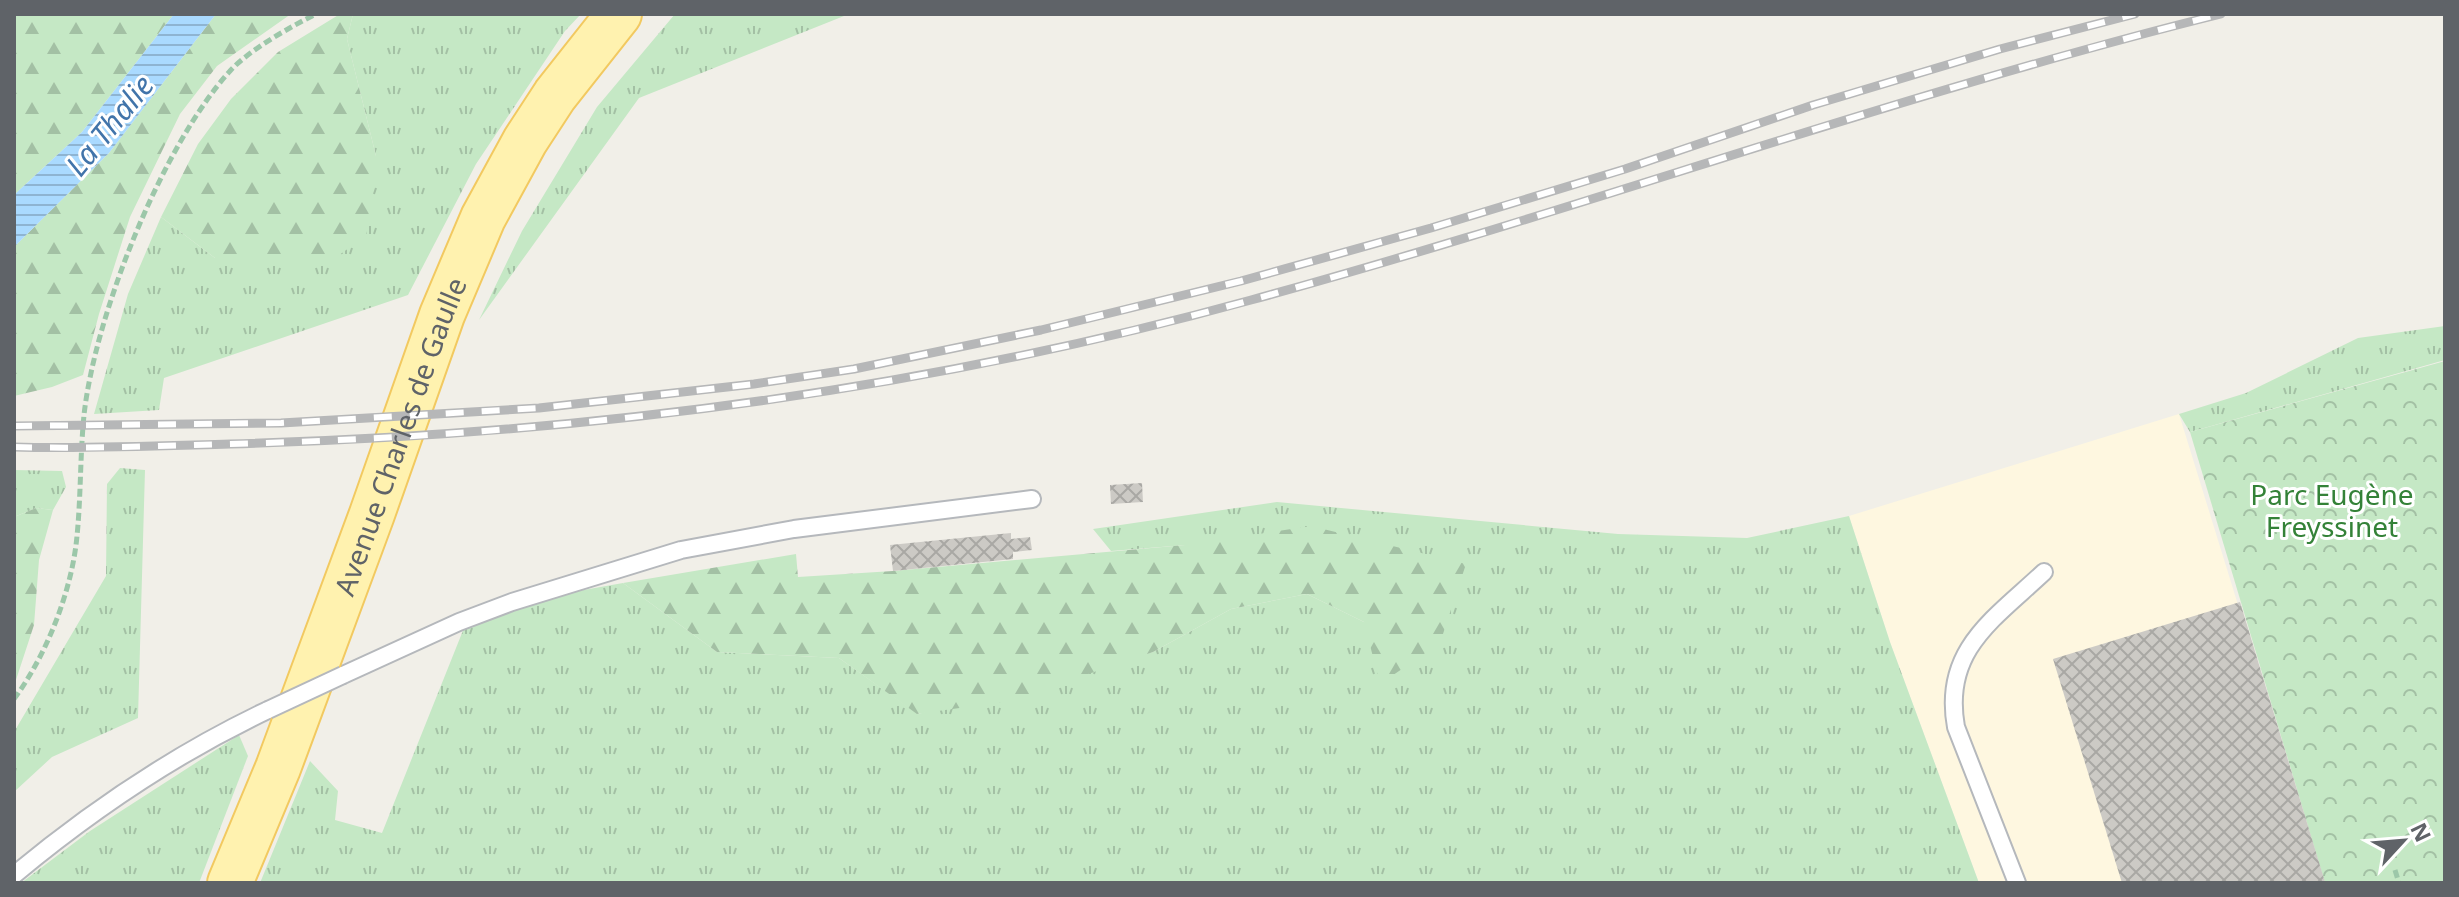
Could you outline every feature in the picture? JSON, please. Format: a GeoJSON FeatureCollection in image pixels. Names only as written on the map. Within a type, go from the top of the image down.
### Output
{"type":"FeatureCollection","features":[{"type":"Feature","properties":{"kind":"main road","name":"Avenue Charles de Gaulle"},"geometry":{"type":"LineString","coordinates":[[230,883],[278,768],[442,315],[483,218],[525,141],[555,95],[619,14]]}},
{"type":"Feature","properties":{"kind":"lane"},"geometry":{"type":"LineString","coordinates":[[14,875],[161,769],[268,710],[459,622],[512,602],[681,550],[794,529],[1032,499]]}},
{"type":"Feature","properties":{"kind":"lane"},"geometry":{"type":"LineString","coordinates":[[2017,883],[1956,727],[1952,703],[1958,666],[1982,630],[2044,572]]}},
{"type":"Feature","properties":{"kind":"path"},"geometry":{"type":"LineString","coordinates":[[14,699],[32,675],[53,627],[67,583],[77,540],[84,415],[92,369],[111,301],[144,215],[186,131],[231,70],[289,28],[316,14]]}},
{"type":"Feature","properties":{"kind":"path"},"geometry":{"type":"LineString","coordinates":[[2395,870],[2399,883]]}},
{"type":"Feature","properties":{"kind":"shaded area"},"geometry":{"type":"Polygon","coordinates":[[[2179,414],[2324,883],[1979,883],[1890,642],[1849,516],[2179,414]]]}},
{"type":"Feature","properties":{"kind":"green space"},"geometry":{"type":"Polygon","coordinates":[[[14,14],[174,14],[82,132],[14,195],[14,14]]]}},
{"type":"Feature","properties":{"kind":"green space"},"geometry":{"type":"Polygon","coordinates":[[[216,14],[291,14],[217,66],[180,114],[130,217],[83,375],[52,387],[14,396],[14,247],[109,153],[216,14]]]}},
{"type":"Feature","properties":{"kind":"green space"},"geometry":{"type":"Polygon","coordinates":[[[340,14],[353,14],[347,39],[376,156],[366,236],[332,260],[215,258],[161,217],[198,144],[231,99],[278,52],[340,14]]]}},
{"type":"Feature","properties":{"kind":"green space"},"geometry":{"type":"Polygon","coordinates":[[[353,14],[581,14],[565,31],[476,164],[408,295],[164,378],[159,410],[94,414],[128,294],[161,217],[215,258],[376,156],[347,39],[353,14]]]}},
{"type":"Feature","properties":{"kind":"green space"},"geometry":{"type":"Polygon","coordinates":[[[675,14],[849,14],[639,98],[479,320],[522,231],[597,107],[675,14]]]}},
{"type":"Feature","properties":{"kind":"green space"},"geometry":{"type":"Polygon","coordinates":[[[2445,326],[2445,360],[2190,432],[2179,414],[2246,393],[2358,338],[2445,326]]]}},
{"type":"Feature","properties":{"kind":"green space","name":"Parc Eugène Freyssinet"},"geometry":{"type":"Polygon","coordinates":[[[2445,361],[2445,883],[2325,883],[2190,432],[2445,361]]]}},
{"type":"Feature","properties":{"kind":"green space"},"geometry":{"type":"Polygon","coordinates":[[[120,468],[145,470],[138,718],[52,757],[14,792],[14,732],[106,576],[107,484],[120,468]]]}},
{"type":"Feature","properties":{"kind":"green space"},"geometry":{"type":"Polygon","coordinates":[[[14,470],[62,471],[66,487],[53,510],[36,508],[14,517],[14,470]]]}},
{"type":"Feature","properties":{"kind":"green space"},"geometry":{"type":"Polygon","coordinates":[[[1277,502],[1618,534],[1747,538],[1849,516],[1890,642],[1979,883],[260,883],[310,761],[338,791],[335,820],[382,833],[464,628],[561,594],[623,583],[717,652],[839,658],[918,714],[1153,652],[1231,609],[1307,594],[1364,622],[1440,643],[1186,545],[1111,551],[1093,529],[1277,502]]]}},
{"type":"Feature","properties":{"kind":"green space"},"geometry":{"type":"Polygon","coordinates":[[[36,508],[53,510],[39,560],[34,625],[14,686],[14,517],[36,508]]]}},
{"type":"Feature","properties":{"kind":"green space"},"geometry":{"type":"Polygon","coordinates":[[[1311,526],[1466,564],[1440,643],[1380,684],[1364,622],[1307,594],[1231,609],[1153,652],[1009,701],[917,714],[839,658],[717,652],[623,583],[796,554],[798,577],[1185,545],[1311,526]]]}},
{"type":"Feature","properties":{"kind":"green space"},"geometry":{"type":"Polygon","coordinates":[[[239,735],[248,756],[199,883],[21,883],[90,831],[239,735]]]}},
{"type":"Feature","properties":{"kind":"water","name":"La Thalie"},"geometry":{"type":"Polygon","coordinates":[[[174,14],[216,14],[109,153],[14,247],[14,195],[82,132],[174,14]]]}},
{"type":"Feature","properties":{"kind":"building"},"geometry":{"type":"Polygon","coordinates":[[[1142,483],[1143,502],[1111,504],[1110,485],[1142,483]]]}},
{"type":"Feature","properties":{"kind":"building"},"geometry":{"type":"Polygon","coordinates":[[[1011,533],[1011,539],[1030,537],[1032,550],[1013,552],[1013,559],[893,571],[890,545],[1011,533]]]}},
{"type":"Feature","properties":{"kind":"building"},"geometry":{"type":"Polygon","coordinates":[[[2240,602],[2325,882],[2122,883],[2053,659],[2240,602]]]}},
{"type":"Feature","properties":{"kind":"railway"},"geometry":{"type":"LineString","coordinates":[[14,426],[281,423],[539,408],[754,384],[854,369],[1041,330],[1241,281],[1625,169],[1813,105],[2000,49],[2135,14]]}},
{"type":"Feature","properties":{"kind":"railway"},"geometry":{"type":"LineString","coordinates":[[14,447],[230,444],[488,431],[745,403],[873,384],[1000,360],[1251,300],[1494,229],[1977,80],[2221,14]]}}]}
